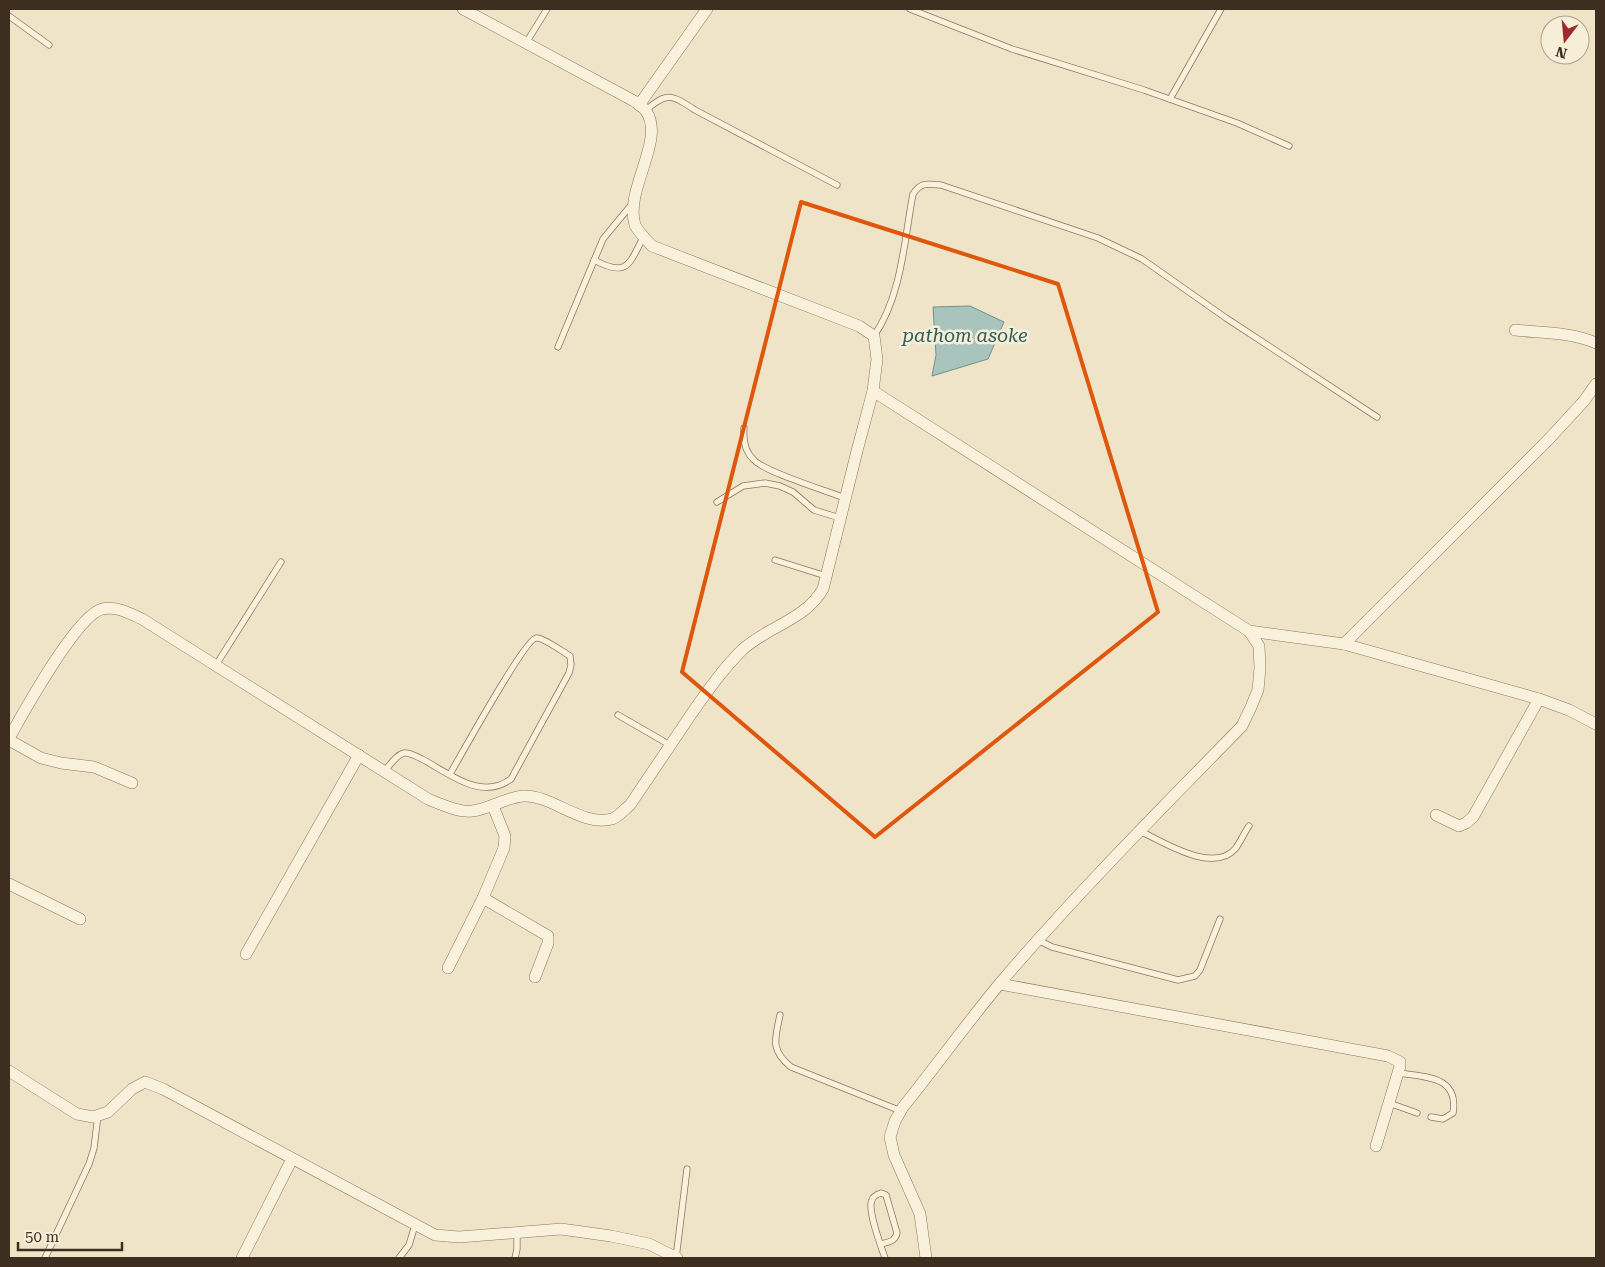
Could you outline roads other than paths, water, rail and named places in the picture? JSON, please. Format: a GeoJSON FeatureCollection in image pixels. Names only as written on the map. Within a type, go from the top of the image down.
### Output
{"type":"FeatureCollection","features":[{"type":"Feature","properties":{"kind":"street"},"geometry":{"type":"LineString","coordinates":[[132,783],[94,767],[61,763],[41,758],[9,739],[63,649],[85,621],[101,609],[119,608],[142,619],[428,799],[471,812],[512,798],[538,797],[577,815],[596,819],[613,819],[630,805],[717,678],[743,650],[765,633],[800,614],[816,601],[823,589],[873,391],[877,359],[874,336],[859,326],[652,246],[635,226],[633,203],[651,138],[651,123],[642,108],[634,101],[463,9]]}},
{"type":"Feature","properties":{"kind":"street"},"geometry":{"type":"LineString","coordinates":[[642,108],[707,9]]}},
{"type":"Feature","properties":{"kind":"street"},"geometry":{"type":"LineString","coordinates":[[1515,330],[1572,335],[1584,337],[1596,343]]}},
{"type":"Feature","properties":{"kind":"street"},"geometry":{"type":"LineString","coordinates":[[1344,644],[1549,439],[1584,401],[1596,384]]}},
{"type":"Feature","properties":{"kind":"street"},"geometry":{"type":"LineString","coordinates":[[873,391],[1249,631],[1259,646],[1258,690],[1242,726],[1038,940],[1000,984],[895,1121],[890,1137],[894,1155],[920,1214],[926,1258]]}},
{"type":"Feature","properties":{"kind":"street"},"geometry":{"type":"LineString","coordinates":[[1249,631],[1344,644],[1539,699],[1595,721]]}},
{"type":"Feature","properties":{"kind":"street"},"geometry":{"type":"LineString","coordinates":[[1436,815],[1459,826],[1474,817],[1539,699]]}},
{"type":"Feature","properties":{"kind":"street"},"geometry":{"type":"LineString","coordinates":[[246,954],[359,756]]}},
{"type":"Feature","properties":{"kind":"street"},"geometry":{"type":"LineString","coordinates":[[448,968],[483,898],[504,848],[505,836],[493,806]]}},
{"type":"Feature","properties":{"kind":"street"},"geometry":{"type":"LineString","coordinates":[[9,884],[80,919]]}},
{"type":"Feature","properties":{"kind":"street"},"geometry":{"type":"LineString","coordinates":[[483,898],[548,936],[548,943],[535,977]]}},
{"type":"Feature","properties":{"kind":"street"},"geometry":{"type":"LineString","coordinates":[[1000,984],[1388,1056],[1400,1062],[1376,1146]]}},
{"type":"Feature","properties":{"kind":"street"},"geometry":{"type":"LineString","coordinates":[[9,1071],[77,1114],[93,1118],[108,1112],[132,1089],[145,1082],[162,1089],[436,1234],[459,1237],[560,1229],[611,1236],[649,1244],[676,1258]]}},
{"type":"Feature","properties":{"kind":"street"},"geometry":{"type":"LineString","coordinates":[[242,1258],[292,1159]]}},
{"type":"Feature","properties":{"kind":"lane"},"geometry":{"type":"LineString","coordinates":[[526,43],[547,9]]}},
{"type":"Feature","properties":{"kind":"lane"},"geometry":{"type":"LineString","coordinates":[[910,9],[1012,49],[1170,99],[1237,123],[1289,146]]}},
{"type":"Feature","properties":{"kind":"lane"},"geometry":{"type":"LineString","coordinates":[[1170,99],[1221,9]]}},
{"type":"Feature","properties":{"kind":"lane"},"geometry":{"type":"LineString","coordinates":[[9,16],[49,45]]}},
{"type":"Feature","properties":{"kind":"lane"},"geometry":{"type":"LineString","coordinates":[[642,108],[669,96],[837,185]]}},
{"type":"Feature","properties":{"kind":"lane"},"geometry":{"type":"LineString","coordinates":[[874,336],[884,322],[897,283],[913,194],[918,186],[926,184],[941,185],[1098,238],[1142,259],[1226,318],[1377,417]]}},
{"type":"Feature","properties":{"kind":"lane"},"geometry":{"type":"LineString","coordinates":[[558,347],[603,239],[633,203]]}},
{"type":"Feature","properties":{"kind":"lane"},"geometry":{"type":"LineString","coordinates":[[594,260],[610,268],[626,266],[631,261],[644,236]]}},
{"type":"Feature","properties":{"kind":"lane"},"geometry":{"type":"LineString","coordinates":[[744,428],[744,440],[748,452],[755,462],[774,472],[845,498]]}},
{"type":"Feature","properties":{"kind":"lane"},"geometry":{"type":"LineString","coordinates":[[716,502],[743,486],[765,483],[780,486],[793,492],[814,510],[840,518]]}},
{"type":"Feature","properties":{"kind":"lane"},"geometry":{"type":"LineString","coordinates":[[775,560],[826,576]]}},
{"type":"Feature","properties":{"kind":"lane"},"geometry":{"type":"LineString","coordinates":[[216,665],[281,562]]}},
{"type":"Feature","properties":{"kind":"lane"},"geometry":{"type":"LineString","coordinates":[[384,772],[398,755],[406,753],[473,786],[486,789],[494,788],[511,779],[569,673],[571,665],[570,656],[542,638],[530,641],[450,774]]}},
{"type":"Feature","properties":{"kind":"lane"},"geometry":{"type":"LineString","coordinates":[[618,715],[670,745]]}},
{"type":"Feature","properties":{"kind":"lane"},"geometry":{"type":"LineString","coordinates":[[1140,831],[1192,856],[1208,859],[1229,854],[1235,849],[1249,826]]}},
{"type":"Feature","properties":{"kind":"lane"},"geometry":{"type":"LineString","coordinates":[[1038,940],[1052,947],[1178,980],[1194,976],[1200,970],[1220,919]]}},
{"type":"Feature","properties":{"kind":"lane"},"geometry":{"type":"LineString","coordinates":[[780,1015],[775,1040],[777,1051],[782,1060],[791,1067],[901,1111]]}},
{"type":"Feature","properties":{"kind":"lane"},"geometry":{"type":"LineString","coordinates":[[1398,1073],[1432,1079],[1446,1085],[1453,1094],[1453,1114],[1443,1119],[1431,1117]]}},
{"type":"Feature","properties":{"kind":"lane"},"geometry":{"type":"LineString","coordinates":[[1389,1104],[1417,1112]]}},
{"type":"Feature","properties":{"kind":"lane"},"geometry":{"type":"LineString","coordinates":[[45,1258],[89,1164],[94,1148],[98,1115]]}},
{"type":"Feature","properties":{"kind":"lane"},"geometry":{"type":"LineString","coordinates":[[676,1258],[687,1169]]}},
{"type":"Feature","properties":{"kind":"lane"},"geometry":{"type":"LineString","coordinates":[[881,1244],[892,1241],[897,1233],[886,1195],[881,1193],[872,1200],[870,1208],[885,1258]]}},
{"type":"Feature","properties":{"kind":"lane"},"geometry":{"type":"LineString","coordinates":[[399,1258],[408,1245],[416,1225]]}},
{"type":"Feature","properties":{"kind":"lane"},"geometry":{"type":"LineString","coordinates":[[514,1258],[517,1249],[518,1233]]}},
{"type":"Feature","properties":{"kind":"water","name":"pathom asoke"},"geometry":{"type":"Polygon","coordinates":[[[970,306],[1004,322],[988,359],[932,376],[936,355],[933,307],[970,306]]]}}]}
